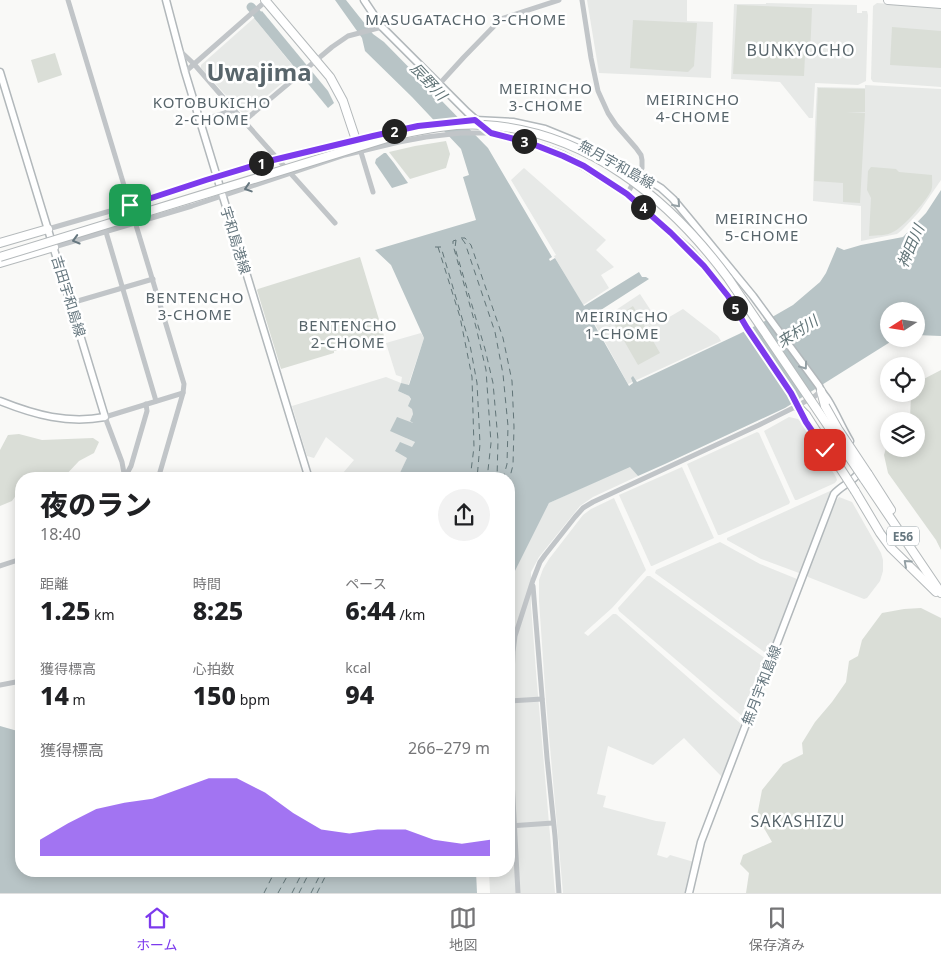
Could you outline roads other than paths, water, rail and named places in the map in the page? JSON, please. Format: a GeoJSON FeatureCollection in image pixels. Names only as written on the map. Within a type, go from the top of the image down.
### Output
{"type":"FeatureCollection","features":[{"type":"Feature","properties":{"kind":"highway"},"geometry":{"type":"LineString","coordinates":[[266,0],[330,76],[343,101],[356,140]]}},
{"type":"Feature","properties":{"kind":"highway"},"geometry":{"type":"LineString","coordinates":[[888,0],[941,4]]}},
{"type":"Feature","properties":{"kind":"highway"},"geometry":{"type":"LineString","coordinates":[[0,257],[397,136],[460,125],[489,125],[527,131],[571,145],[605,162],[646,191],[681,223],[728,278],[866,476]]}},
{"type":"Feature","properties":{"kind":"highway"},"geometry":{"type":"LineString","coordinates":[[0,243],[48,229]]}},
{"type":"Feature","properties":{"kind":"highway"},"geometry":{"type":"LineString","coordinates":[[0,263],[54,247]]}},
{"type":"Feature","properties":{"kind":"highway"},"geometry":{"type":"LineString","coordinates":[[820,388],[825,406],[866,476]]}},
{"type":"Feature","properties":{"kind":"highway"},"geometry":{"type":"LineString","coordinates":[[796,404],[806,415],[876,527],[892,548],[941,597]]}},
{"type":"Feature","properties":{"kind":"highway","name":"E56"},"geometry":{"type":"LineString","coordinates":[[866,476],[902,526],[921,563],[941,593]]}},
{"type":"Feature","properties":{"kind":"main road","name":"宇和島港線"},"geometry":{"type":"LineString","coordinates":[[166,0],[178,49],[307,472]]}},
{"type":"Feature","properties":{"kind":"main road","name":"無月宇和島線"},"geometry":{"type":"LineString","coordinates":[[364,0],[382,26],[475,120],[491,133],[530,143],[584,166],[627,194],[677,238],[704,266],[728,296],[846,485]]}},
{"type":"Feature","properties":{"kind":"main road","name":"吉田宇和島線"},"geometry":{"type":"LineString","coordinates":[[0,72],[105,416]]}},
{"type":"Feature","properties":{"kind":"main road","name":"無月宇和島線"},"geometry":{"type":"LineString","coordinates":[[475,120],[513,122],[545,129],[594,149],[661,188],[673,199],[753,296],[827,398],[862,463],[857,476],[834,494],[701,842],[689,893]]}},
{"type":"Feature","properties":{"kind":"main road"},"geometry":{"type":"LineString","coordinates":[[0,400],[28,411],[57,418],[83,420],[105,416]]}},
{"type":"Feature","properties":{"kind":"street"},"geometry":{"type":"LineString","coordinates":[[68,0],[184,384],[160,472]]}},
{"type":"Feature","properties":{"kind":"street"},"geometry":{"type":"LineString","coordinates":[[185,72],[266,0]]}},
{"type":"Feature","properties":{"kind":"street"},"geometry":{"type":"LineString","coordinates":[[433,91],[501,18],[560,0]]}},
{"type":"Feature","properties":{"kind":"street"},"geometry":{"type":"LineString","coordinates":[[582,0],[598,91],[608,113],[641,155],[642,168],[627,194]]}},
{"type":"Feature","properties":{"kind":"street"},"geometry":{"type":"LineString","coordinates":[[244,121],[344,38],[382,26]]}},
{"type":"Feature","properties":{"kind":"street"},"geometry":{"type":"LineString","coordinates":[[178,49],[194,64],[334,223]]}},
{"type":"Feature","properties":{"kind":"street"},"geometry":{"type":"LineString","coordinates":[[200,121],[234,110]]}},
{"type":"Feature","properties":{"kind":"street"},"geometry":{"type":"LineString","coordinates":[[48,229],[130,205],[216,176],[277,159],[418,126],[475,120]]}},
{"type":"Feature","properties":{"kind":"street"},"geometry":{"type":"LineString","coordinates":[[54,247],[223,196],[325,162],[398,142],[446,134],[491,133]]}},
{"type":"Feature","properties":{"kind":"street"},"geometry":{"type":"LineString","coordinates":[[356,140],[373,192]]}},
{"type":"Feature","properties":{"kind":"street"},"geometry":{"type":"LineString","coordinates":[[106,232],[156,401]]}},
{"type":"Feature","properties":{"kind":"street"},"geometry":{"type":"LineString","coordinates":[[71,303],[152,279]]}},
{"type":"Feature","properties":{"kind":"street"},"geometry":{"type":"LineString","coordinates":[[515,636],[537,570],[545,555],[583,508],[759,426],[796,404],[814,396],[820,388]]}},
{"type":"Feature","properties":{"kind":"street"},"geometry":{"type":"LineString","coordinates":[[124,472],[122,462],[105,416],[183,392]]}},
{"type":"Feature","properties":{"kind":"street"},"geometry":{"type":"LineString","coordinates":[[128,472],[147,411],[146,404]]}},
{"type":"Feature","properties":{"kind":"street"},"geometry":{"type":"LineString","coordinates":[[0,566],[15,561]]}},
{"type":"Feature","properties":{"kind":"street"},"geometry":{"type":"LineString","coordinates":[[533,580],[559,893]]}},
{"type":"Feature","properties":{"kind":"street"},"geometry":{"type":"LineString","coordinates":[[0,685],[15,681]]}},
{"type":"Feature","properties":{"kind":"street"},"geometry":{"type":"LineString","coordinates":[[515,701],[542,699]]}},
{"type":"Feature","properties":{"kind":"street"},"geometry":{"type":"LineString","coordinates":[[515,825],[553,823]]}},
{"type":"Feature","properties":{"kind":"street"},"geometry":{"type":"LineString","coordinates":[[515,859],[518,893]]}},
{"type":"Feature","properties":{"kind":"water"},"geometry":{"type":"Polygon","coordinates":[[[335,0],[346,0],[373,34],[384,42],[488,148],[552,257],[549,259],[550,261],[555,258],[584,306],[639,272],[642,277],[649,279],[590,317],[629,386],[633,383],[631,378],[633,376],[637,382],[739,334],[793,305],[820,282],[837,247],[844,250],[903,237],[926,213],[941,190],[941,336],[925,335],[925,302],[880,302],[881,348],[785,408],[638,476],[630,467],[549,503],[515,571],[515,472],[400,472],[407,458],[395,451],[400,442],[412,447],[415,442],[390,431],[397,417],[413,423],[410,421],[413,414],[412,409],[408,406],[411,399],[409,396],[398,391],[401,383],[409,385],[424,338],[391,265],[375,250],[476,220],[463,177],[469,175],[461,149],[365,51],[362,38],[335,0]]]}},
{"type":"Feature","properties":{"kind":"water"},"geometry":{"type":"Polygon","coordinates":[[[262,11],[328,91],[334,103],[328,108],[254,18],[262,11]]]}},
{"type":"Feature","properties":{"kind":"water"},"geometry":{"type":"Polygon","coordinates":[[[384,153],[394,163],[408,183],[392,188],[375,163],[376,159],[384,153]]]}},
{"type":"Feature","properties":{"kind":"water"},"geometry":{"type":"Polygon","coordinates":[[[0,726],[15,730],[15,877],[476,877],[477,893],[0,893],[0,726]]]}},
{"type":"Feature","properties":{"kind":"waterway"},"geometry":{"type":"LineString","coordinates":[[251,7],[266,24]]}},
{"type":"Feature","properties":{"kind":"district","name":"MASUGATACHO 3-CHOME"},"geometry":{"type":"Point","coordinates":[466,19]}},
{"type":"Feature","properties":{"kind":"district","name":"BUNKYOCHO"},"geometry":{"type":"Point","coordinates":[801,50]}},
{"type":"Feature","properties":{"kind":"district","name":"Uwajima"},"geometry":{"type":"Point","coordinates":[259,71]}},
{"type":"Feature","properties":{"kind":"district","name":"MEIRINCHO 3-CHOME"},"geometry":{"type":"Point","coordinates":[546,96]}},
{"type":"Feature","properties":{"kind":"district","name":"MEIRINCHO 4-CHOME"},"geometry":{"type":"Point","coordinates":[693,108]}},
{"type":"Feature","properties":{"kind":"district","name":"KOTOBUKICHO 2-CHOME"},"geometry":{"type":"Point","coordinates":[212,110]}},
{"type":"Feature","properties":{"kind":"district","name":"MEIRINCHO 5-CHOME"},"geometry":{"type":"Point","coordinates":[762,226]}},
{"type":"Feature","properties":{"kind":"district","name":"BENTENCHO 3-CHOME"},"geometry":{"type":"Point","coordinates":[195,306]}},
{"type":"Feature","properties":{"kind":"district","name":"MEIRINCHO 1-CHOME"},"geometry":{"type":"Point","coordinates":[622,324]}},
{"type":"Feature","properties":{"kind":"district","name":"BENTENCHO 2-CHOME"},"geometry":{"type":"Point","coordinates":[348,334]}},
{"type":"Feature","properties":{"kind":"district","name":"SAKASHIZU"},"geometry":{"type":"Point","coordinates":[798,821]}},
{"type":"Feature","properties":{"kind":"water label","name":"辰野川"},"geometry":{"type":"Point","coordinates":[429,81]}},
{"type":"Feature","properties":{"kind":"water label","name":"神田川"},"geometry":{"type":"Point","coordinates":[910,246]}},
{"type":"Feature","properties":{"kind":"water label","name":"来村川"},"geometry":{"type":"Point","coordinates":[797,331]}}]}
